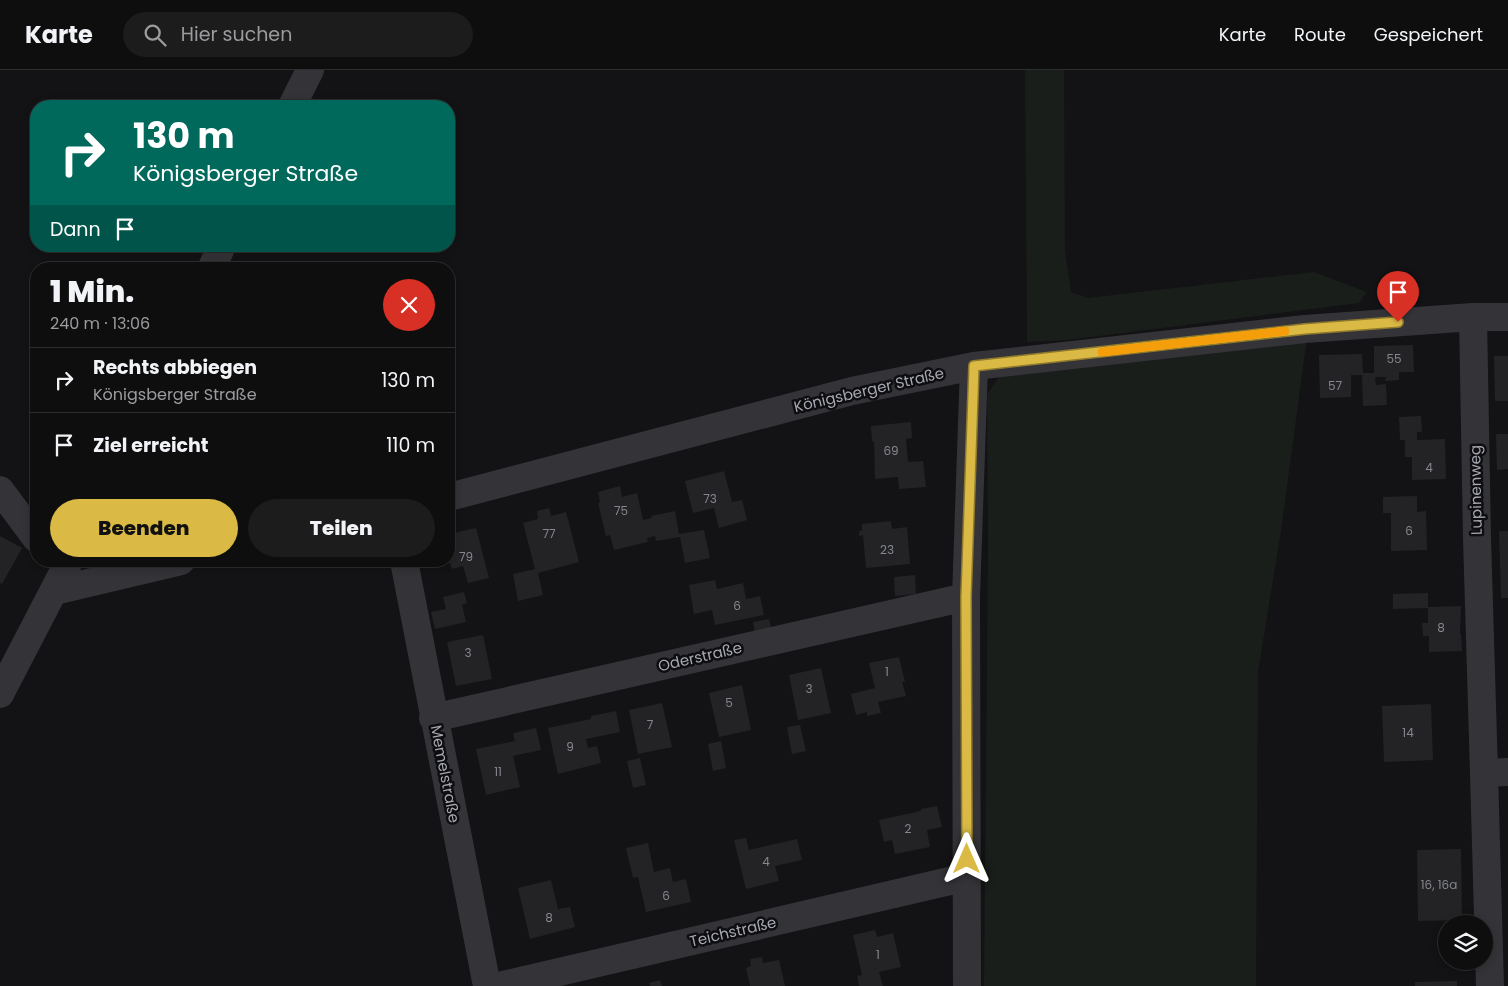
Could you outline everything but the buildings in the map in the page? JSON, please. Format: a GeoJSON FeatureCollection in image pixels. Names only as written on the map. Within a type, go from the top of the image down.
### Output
{"type":"FeatureCollection","features":[{"type":"Feature","properties":{"kind":"street"},"geometry":{"type":"LineString","coordinates":[[295,100],[310,70]]}},
{"type":"Feature","properties":{"kind":"street","name":"Königsberger Straße"},"geometry":{"type":"LineString","coordinates":[[455,495],[852,391],[974,366],[1305,329],[1473,317],[1508,317]]}},
{"type":"Feature","properties":{"kind":"street","name":"Lupinenweg"},"geometry":{"type":"LineString","coordinates":[[1473,317],[1477,538],[1482,663],[1496,772],[1490,986]]}},
{"type":"Feature","properties":{"kind":"street"},"geometry":{"type":"LineString","coordinates":[[967,986],[966,597],[974,366]]}},
{"type":"Feature","properties":{"kind":"street"},"geometry":{"type":"LineString","coordinates":[[0,490],[30,530]]}},
{"type":"Feature","properties":{"kind":"street"},"geometry":{"type":"LineString","coordinates":[[0,694],[66,567]]}},
{"type":"Feature","properties":{"kind":"street"},"geometry":{"type":"LineString","coordinates":[[54,591],[156,567]]}},
{"type":"Feature","properties":{"kind":"street","name":"Memelstraße"},"geometry":{"type":"LineString","coordinates":[[405,567],[433,718],[487,986]]}},
{"type":"Feature","properties":{"kind":"street","name":"Oderstraße"},"geometry":{"type":"LineString","coordinates":[[433,718],[966,597]]}},
{"type":"Feature","properties":{"kind":"street","name":"Teichstraße"},"geometry":{"type":"LineString","coordinates":[[498,986],[967,878]]}},
{"type":"Feature","properties":{"kind":"shaded area"},"geometry":{"type":"Polygon","coordinates":[[[1025,70],[1064,70],[1065,250],[1071,292],[1088,298],[1314,272],[1367,292],[1359,303],[1068,340],[1027,342],[1025,70]]]}},
{"type":"Feature","properties":{"kind":"shaded area"},"geometry":{"type":"Polygon","coordinates":[[[1307,338],[1281,531],[1258,672],[1256,986],[984,986],[988,544],[987,394],[1002,373],[1307,338]]]}},
{"type":"Feature","properties":{"kind":"slow traffic"},"geometry":{"type":"LineString","coordinates":[[1102,352],[1285,331]]}},
{"type":"Feature","properties":{"kind":"route"},"geometry":{"type":"LineString","coordinates":[[967,859],[966,597],[974,366],[1305,329],[1398,322]]}}]}
